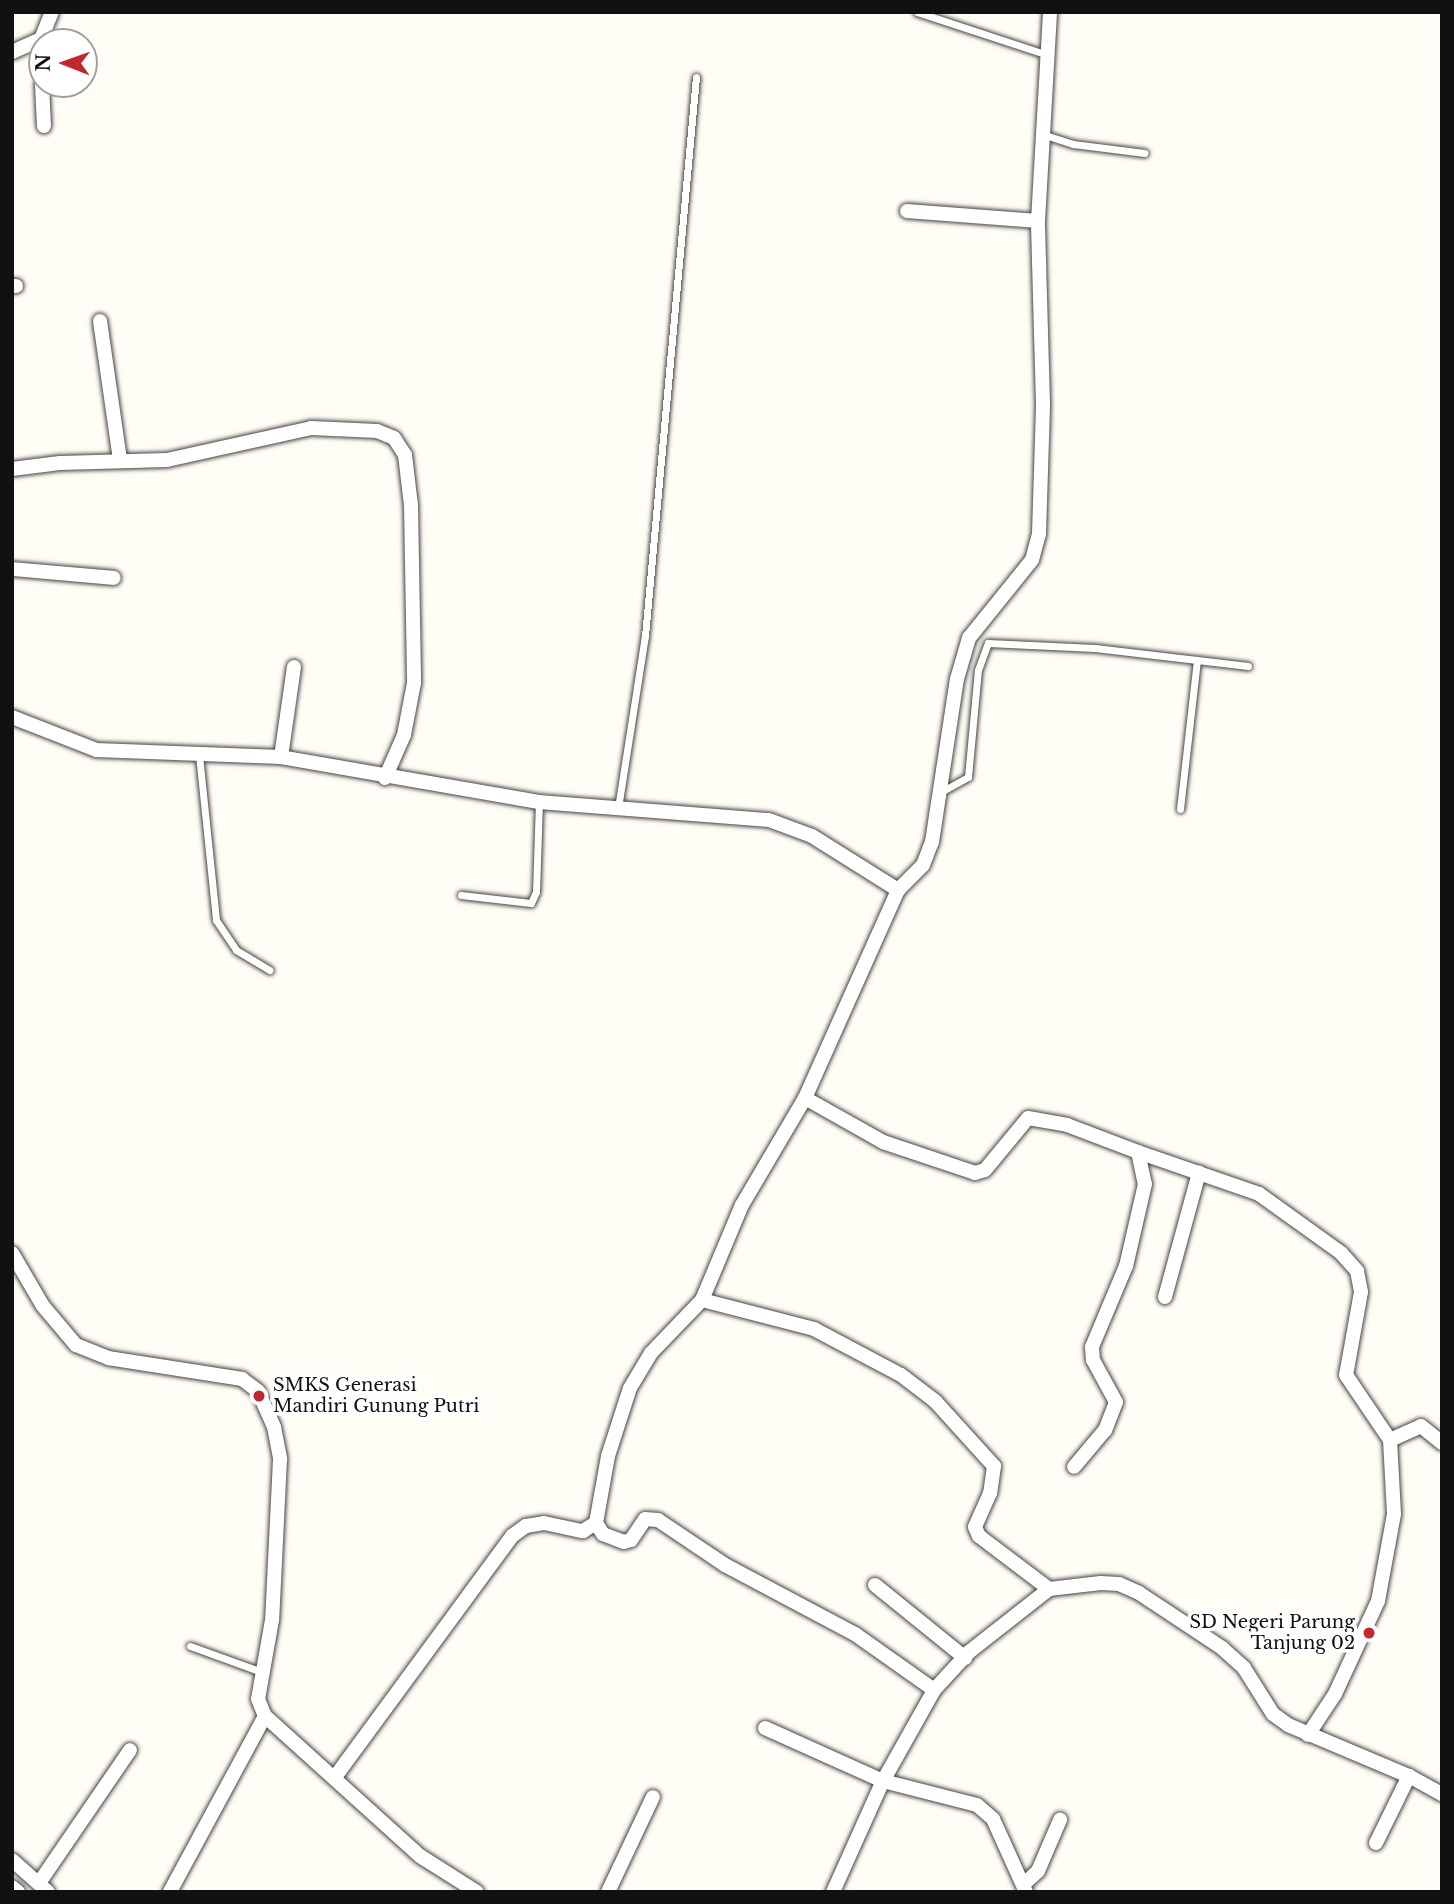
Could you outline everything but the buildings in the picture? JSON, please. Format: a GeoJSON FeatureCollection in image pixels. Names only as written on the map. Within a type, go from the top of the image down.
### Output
{"type":"FeatureCollection","features":[{"type":"Feature","properties":{"kind":"street"},"geometry":{"type":"LineString","coordinates":[[934,1690],[855,1634],[725,1565],[658,1520],[645,1519],[631,1541],[624,1542],[603,1534],[596,1523],[608,1456],[630,1388],[651,1353],[702,1300],[742,1205],[805,1098],[898,890],[923,866],[932,842],[960,664],[969,638],[1032,559],[1039,534],[1043,404],[1038,221],[1045,54],[1050,12]]}},
{"type":"Feature","properties":{"kind":"street"},"geometry":{"type":"LineString","coordinates":[[43,98],[44,126]]}},
{"type":"Feature","properties":{"kind":"street"},"geometry":{"type":"LineString","coordinates":[[907,211],[1038,221]]}},
{"type":"Feature","properties":{"kind":"street"},"geometry":{"type":"LineString","coordinates":[[100,321],[120,460]]}},
{"type":"Feature","properties":{"kind":"street"},"geometry":{"type":"LineString","coordinates":[[12,470],[120,460],[167,460],[311,428],[377,431],[401,443],[411,505],[414,682],[404,735],[385,778]]}},
{"type":"Feature","properties":{"kind":"street"},"geometry":{"type":"LineString","coordinates":[[12,569],[114,578]]}},
{"type":"Feature","properties":{"kind":"street"},"geometry":{"type":"LineString","coordinates":[[281,757],[294,667]]}},
{"type":"Feature","properties":{"kind":"street"},"geometry":{"type":"LineString","coordinates":[[12,718],[96,750],[281,757],[385,778],[539,802],[769,820],[812,836],[898,890]]}},
{"type":"Feature","properties":{"kind":"street"},"geometry":{"type":"LineString","coordinates":[[805,1098],[883,1142],[975,1173],[985,1170],[1028,1118],[1067,1125],[1259,1194],[1341,1253],[1357,1271],[1361,1292],[1346,1375],[1390,1440],[1394,1514],[1387,1571],[1361,1642],[1335,1694],[1308,1735]]}},
{"type":"Feature","properties":{"kind":"street"},"geometry":{"type":"LineString","coordinates":[[1074,1467],[1105,1430],[1116,1402],[1093,1360],[1092,1347],[1131,1243],[1145,1184],[1143,1162],[1138,1152]]}},
{"type":"Feature","properties":{"kind":"street"},"geometry":{"type":"LineString","coordinates":[[1165,1297],[1199,1172]]}},
{"type":"Feature","properties":{"kind":"street"},"geometry":{"type":"LineString","coordinates":[[12,1253],[43,1306],[76,1345],[108,1358],[242,1379],[258,1391],[267,1406],[280,1459],[272,1620],[258,1699],[265,1716],[420,1856],[477,1892]]}},
{"type":"Feature","properties":{"kind":"street"},"geometry":{"type":"LineString","coordinates":[[702,1300],[814,1329],[901,1375],[935,1401],[994,1466],[976,1532],[1048,1589]]}},
{"type":"Feature","properties":{"kind":"street"},"geometry":{"type":"LineString","coordinates":[[1390,1440],[1421,1426],[1442,1443]]}},
{"type":"Feature","properties":{"kind":"street"},"geometry":{"type":"LineString","coordinates":[[335,1777],[512,1536],[526,1526],[544,1523],[583,1531],[596,1523]]}},
{"type":"Feature","properties":{"kind":"street"},"geometry":{"type":"LineString","coordinates":[[833,1892],[883,1781],[934,1690],[965,1658],[1048,1589],[1101,1583],[1119,1584],[1139,1593],[1222,1648],[1244,1668],[1273,1714],[1308,1735],[1409,1776],[1442,1794]]}},
{"type":"Feature","properties":{"kind":"street"},"geometry":{"type":"LineString","coordinates":[[875,1585],[965,1658]]}},
{"type":"Feature","properties":{"kind":"street"},"geometry":{"type":"LineString","coordinates":[[170,1892],[265,1716]]}},
{"type":"Feature","properties":{"kind":"street"},"geometry":{"type":"LineString","coordinates":[[765,1728],[883,1781],[977,1805],[993,1819],[1025,1888],[1038,1871],[1060,1820]]}},
{"type":"Feature","properties":{"kind":"street"},"geometry":{"type":"LineString","coordinates":[[12,1860],[43,1887],[130,1750]]}},
{"type":"Feature","properties":{"kind":"street"},"geometry":{"type":"LineString","coordinates":[[1376,1843],[1409,1776]]}},
{"type":"Feature","properties":{"kind":"street"},"geometry":{"type":"LineString","coordinates":[[608,1892],[653,1797]]}},
{"type":"Feature","properties":{"kind":"street"},"geometry":{"type":"LineString","coordinates":[[12,1887],[18,1892]]}},
{"type":"Feature","properties":{"kind":"lane"},"geometry":{"type":"LineString","coordinates":[[917,12],[1045,54]]}},
{"type":"Feature","properties":{"kind":"lane"},"geometry":{"type":"LineString","coordinates":[[618,809],[645,636],[696,77]]}},
{"type":"Feature","properties":{"kind":"lane"},"geometry":{"type":"LineString","coordinates":[[1042,134],[1073,144],[1144,153]]}},
{"type":"Feature","properties":{"kind":"lane"},"geometry":{"type":"LineString","coordinates":[[939,793],[968,777],[978,670],[988,643],[1016,641],[1248,666]]}},
{"type":"Feature","properties":{"kind":"lane"},"geometry":{"type":"LineString","coordinates":[[1180,809],[1197,660]]}},
{"type":"Feature","properties":{"kind":"lane"},"geometry":{"type":"LineString","coordinates":[[199,755],[216,920],[236,950],[269,970]]}},
{"type":"Feature","properties":{"kind":"lane"},"geometry":{"type":"LineString","coordinates":[[461,895],[531,903],[536,892],[539,802]]}},
{"type":"Feature","properties":{"kind":"lane"},"geometry":{"type":"LineString","coordinates":[[190,1646],[262,1672]]}},
{"type":"Feature","properties":{"kind":"place","name":"SMKS Generasi Mandiri Gunung Putri"},"geometry":{"type":"Point","coordinates":[259,1396]}},
{"type":"Feature","properties":{"kind":"place","name":"SD Negeri Parung Tanjung 02"},"geometry":{"type":"Point","coordinates":[1369,1633]}}]}
